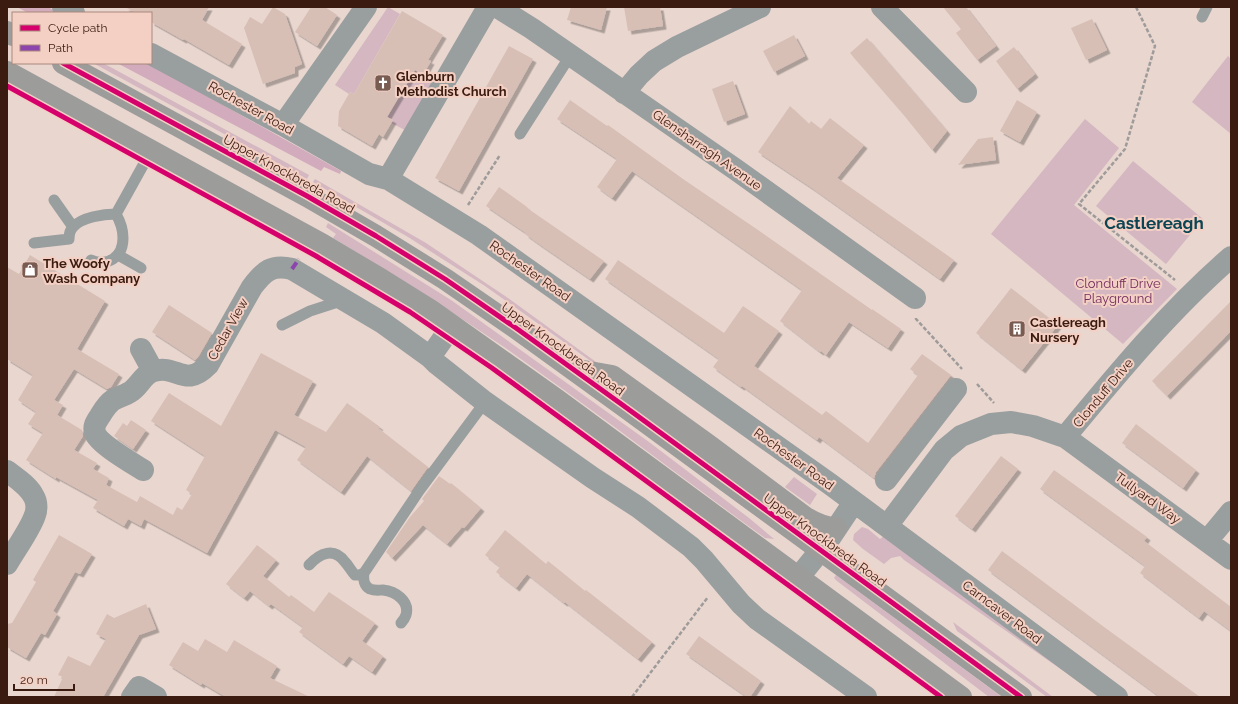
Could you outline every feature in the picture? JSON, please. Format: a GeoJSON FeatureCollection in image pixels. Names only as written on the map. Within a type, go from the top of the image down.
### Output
{"type":"FeatureCollection","features":[{"type":"Feature","properties":{"kind":"highway","name":"Upper Knockbreda Road"},"geometry":{"type":"LineString","coordinates":[[65,64],[307,196],[376,236],[445,279],[573,369],[1021,697]]}},
{"type":"Feature","properties":{"kind":"highway"},"geometry":{"type":"LineString","coordinates":[[7,72],[323,245],[382,280],[452,326],[594,427],[961,697]]}},
{"type":"Feature","properties":{"kind":"highway"},"geometry":{"type":"LineString","coordinates":[[573,369],[612,376],[806,518],[817,525],[828,528],[836,528]]}},
{"type":"Feature","properties":{"kind":"street"},"geometry":{"type":"LineString","coordinates":[[63,7],[72,12]]}},
{"type":"Feature","properties":{"kind":"street"},"geometry":{"type":"LineString","coordinates":[[283,124],[366,7]]}},
{"type":"Feature","properties":{"kind":"street"},"geometry":{"type":"LineString","coordinates":[[388,179],[488,7]]}},
{"type":"Feature","properties":{"kind":"street","name":"Glensharragh Avenue"},"geometry":{"type":"LineString","coordinates":[[497,7],[532,28],[624,94],[735,169],[915,298]]}},
{"type":"Feature","properties":{"kind":"street"},"geometry":{"type":"LineString","coordinates":[[624,94],[639,75],[654,61],[677,47],[760,7]]}},
{"type":"Feature","properties":{"kind":"street"},"geometry":{"type":"LineString","coordinates":[[882,7],[966,92]]}},
{"type":"Feature","properties":{"kind":"street","name":"Rochester Road"},"geometry":{"type":"LineString","coordinates":[[152,55],[283,124],[369,174],[388,179],[457,221],[887,526]]}},
{"type":"Feature","properties":{"kind":"street","name":"Clonduff Drive"},"geometry":{"type":"LineString","coordinates":[[887,526],[930,467],[944,450],[961,436],[991,424],[1011,422],[1033,426],[1066,437],[1095,401],[1166,320],[1191,293],[1231,257]]}},
{"type":"Feature","properties":{"kind":"street","name":"Cedar View"},"geometry":{"type":"LineString","coordinates":[[153,371],[161,369],[186,376],[194,376],[202,372],[208,365],[252,287],[260,276],[274,268],[283,267],[292,269],[344,300]]}},
{"type":"Feature","properties":{"kind":"street"},"geometry":{"type":"LineString","coordinates":[[344,300],[384,323],[430,357],[485,402],[638,507],[691,547],[740,604],[757,619],[866,697]]}},
{"type":"Feature","properties":{"kind":"street"},"geometry":{"type":"LineString","coordinates":[[430,357],[452,326]]}},
{"type":"Feature","properties":{"kind":"street"},"geometry":{"type":"LineString","coordinates":[[141,349],[153,371],[145,376],[134,390],[112,400],[94,425],[94,432],[97,438],[105,445],[143,470]]}},
{"type":"Feature","properties":{"kind":"street"},"geometry":{"type":"LineString","coordinates":[[886,480],[964,380]]}},
{"type":"Feature","properties":{"kind":"street","name":"Tullyard Way"},"geometry":{"type":"LineString","coordinates":[[1066,437],[1231,559]]}},
{"type":"Feature","properties":{"kind":"street"},"geometry":{"type":"LineString","coordinates":[[910,450],[930,467]]}},
{"type":"Feature","properties":{"kind":"street"},"geometry":{"type":"LineString","coordinates":[[7,471],[29,490],[35,498],[37,505],[36,514],[32,522],[7,564]]}},
{"type":"Feature","properties":{"kind":"street"},"geometry":{"type":"LineString","coordinates":[[798,578],[821,550],[850,510],[854,502]]}},
{"type":"Feature","properties":{"kind":"street"},"geometry":{"type":"LineString","coordinates":[[1207,540],[1231,512]]}},
{"type":"Feature","properties":{"kind":"street","name":"Carncaver Road"},"geometry":{"type":"LineString","coordinates":[[887,526],[1117,697]]}},
{"type":"Feature","properties":{"kind":"street"},"geometry":{"type":"LineString","coordinates":[[132,697],[139,687],[156,697]]}},
{"type":"Feature","properties":{"kind":"lane"},"geometry":{"type":"LineString","coordinates":[[520,134],[570,56]]}},
{"type":"Feature","properties":{"kind":"lane"},"geometry":{"type":"LineString","coordinates":[[116,214],[151,151]]}},
{"type":"Feature","properties":{"kind":"lane"},"geometry":{"type":"LineString","coordinates":[[54,200],[73,227]]}},
{"type":"Feature","properties":{"kind":"lane"},"geometry":{"type":"LineString","coordinates":[[34,243],[69,239],[70,232],[73,227],[81,221],[105,214],[116,214]]}},
{"type":"Feature","properties":{"kind":"lane"},"geometry":{"type":"LineString","coordinates":[[91,260],[98,263],[105,262],[112,260],[118,255],[124,238],[116,214]]}},
{"type":"Feature","properties":{"kind":"lane"},"geometry":{"type":"LineString","coordinates":[[118,255],[141,268]]}},
{"type":"Feature","properties":{"kind":"lane"},"geometry":{"type":"LineString","coordinates":[[282,326],[310,311],[344,300]]}},
{"type":"Feature","properties":{"kind":"lane"},"geometry":{"type":"LineString","coordinates":[[401,623],[406,613],[406,604],[400,596],[392,592],[383,590],[375,591],[369,589],[363,578],[364,573],[419,491],[485,402]]}},
{"type":"Feature","properties":{"kind":"lane"},"geometry":{"type":"LineString","coordinates":[[309,565],[316,558],[324,554],[332,553],[339,556],[346,562],[355,575],[364,573]]}},
{"type":"Feature","properties":{"kind":"path"},"geometry":{"type":"LineString","coordinates":[[1136,7],[1155,46],[1125,149],[1079,204],[1191,293]]}},
{"type":"Feature","properties":{"kind":"path"},"geometry":{"type":"LineString","coordinates":[[457,221],[500,155]]}},
{"type":"Feature","properties":{"kind":"path"},"geometry":{"type":"LineString","coordinates":[[915,298],[916,319],[964,380],[1011,422]]}},
{"type":"Feature","properties":{"kind":"path"},"geometry":{"type":"LineString","coordinates":[[632,697],[710,594],[724,584]]}},
{"type":"Feature","properties":{"kind":"green space"},"geometry":{"type":"Polygon","coordinates":[[[388,7],[400,14],[354,94],[350,92],[349,94],[335,85],[388,7]]]}},
{"type":"Feature","properties":{"kind":"green space"},"geometry":{"type":"Polygon","coordinates":[[[1228,56],[1231,59],[1231,134],[1192,102],[1228,56]]]}},
{"type":"Feature","properties":{"kind":"green space"},"geometry":{"type":"Polygon","coordinates":[[[95,64],[105,64],[309,175],[307,179],[95,64]]]}},
{"type":"Feature","properties":{"kind":"green space"},"geometry":{"type":"Polygon","coordinates":[[[415,70],[422,75],[424,73],[436,79],[407,131],[391,123],[393,120],[387,117],[415,70]]]}},
{"type":"Feature","properties":{"kind":"green space","name":"Clonduff Drive Playground"},"geometry":{"type":"Polygon","coordinates":[[[1085,119],[1119,148],[1074,205],[1177,289],[1123,344],[991,234],[1085,119]]]}},
{"type":"Feature","properties":{"kind":"green space"},"geometry":{"type":"Polygon","coordinates":[[[1133,161],[1203,219],[1166,264],[1096,206],[1133,161]]]}},
{"type":"Feature","properties":{"kind":"green space"},"geometry":{"type":"Polygon","coordinates":[[[315,179],[426,243],[508,298],[607,370],[599,367],[485,286],[408,237],[313,182],[315,179]]]}},
{"type":"Feature","properties":{"kind":"green space"},"geometry":{"type":"Polygon","coordinates":[[[328,223],[451,300],[649,442],[749,518],[774,539],[765,538],[504,347],[419,291],[333,238],[336,234],[326,227],[328,223]]]}},
{"type":"Feature","properties":{"kind":"green space"},"geometry":{"type":"Polygon","coordinates":[[[794,477],[817,494],[810,505],[785,487],[794,477]]]}},
{"type":"Feature","properties":{"kind":"green space"},"geometry":{"type":"Polygon","coordinates":[[[862,527],[868,529],[880,539],[885,535],[1085,686],[900,556],[891,558],[884,564],[853,540],[854,534],[862,527]]]}},
{"type":"Feature","properties":{"kind":"green space"},"geometry":{"type":"Polygon","coordinates":[[[836,575],[1002,697],[989,697],[837,581],[834,578],[836,575]]]}},
{"type":"Feature","properties":{"kind":"green space"},"geometry":{"type":"Polygon","coordinates":[[[953,622],[1053,697],[1047,697],[957,631],[953,622]]]}},
{"type":"Feature","properties":{"kind":"shaded area"},"geometry":{"type":"Polygon","coordinates":[[[17,7],[48,7],[57,12],[26,12],[17,7]]]}},
{"type":"Feature","properties":{"kind":"shaded area"},"geometry":{"type":"Polygon","coordinates":[[[119,64],[150,64],[341,171],[340,174],[324,167],[321,171],[119,64]]]}},
{"type":"Feature","properties":{"kind":"building"},"geometry":{"type":"Polygon","coordinates":[[[125,7],[209,7],[202,20],[242,44],[229,65],[152,23],[152,12],[134,12],[125,7]]]}},
{"type":"Feature","properties":{"kind":"building"},"geometry":{"type":"Polygon","coordinates":[[[273,7],[285,14],[302,64],[295,67],[295,73],[263,84],[244,28],[250,17],[262,24],[273,7]]]}},
{"type":"Feature","properties":{"kind":"building"},"geometry":{"type":"Polygon","coordinates":[[[311,7],[325,7],[337,15],[317,46],[295,32],[311,7]]]}},
{"type":"Feature","properties":{"kind":"building"},"geometry":{"type":"Polygon","coordinates":[[[571,7],[607,7],[601,30],[567,20],[571,7]]]}},
{"type":"Feature","properties":{"kind":"building"},"geometry":{"type":"Polygon","coordinates":[[[624,7],[660,7],[663,26],[628,31],[624,7]]]}},
{"type":"Feature","properties":{"kind":"building"},"geometry":{"type":"Polygon","coordinates":[[[943,7],[966,7],[996,46],[977,60],[956,33],[961,29],[943,7]]]}},
{"type":"Feature","properties":{"kind":"building","name":"Glenburn Methodist Church"},"geometry":{"type":"Polygon","coordinates":[[[402,11],[443,35],[428,60],[431,61],[423,75],[415,70],[387,117],[393,120],[383,137],[379,134],[372,146],[338,126],[339,111],[350,92],[354,94],[402,11]]]}},
{"type":"Feature","properties":{"kind":"building"},"geometry":{"type":"Polygon","coordinates":[[[1092,19],[1107,50],[1086,60],[1071,28],[1092,19]]]}},
{"type":"Feature","properties":{"kind":"building"},"geometry":{"type":"Polygon","coordinates":[[[794,35],[805,56],[774,72],[763,51],[794,35]]]}},
{"type":"Feature","properties":{"kind":"building"},"geometry":{"type":"Polygon","coordinates":[[[867,38],[947,131],[932,150],[850,53],[867,38]]]}},
{"type":"Feature","properties":{"kind":"building"},"geometry":{"type":"Polygon","coordinates":[[[509,46],[533,59],[459,191],[435,178],[509,46]]]}},
{"type":"Feature","properties":{"kind":"building"},"geometry":{"type":"Polygon","coordinates":[[[1014,47],[1035,74],[1017,89],[996,61],[1014,47]]]}},
{"type":"Feature","properties":{"kind":"building"},"geometry":{"type":"Polygon","coordinates":[[[733,81],[745,114],[724,122],[712,89],[733,81]]]}},
{"type":"Feature","properties":{"kind":"building"},"geometry":{"type":"Polygon","coordinates":[[[570,100],[901,329],[888,348],[849,322],[826,355],[821,351],[820,352],[780,321],[802,290],[632,171],[612,198],[597,187],[617,159],[557,119],[570,100]]]}},
{"type":"Feature","properties":{"kind":"building"},"geometry":{"type":"Polygon","coordinates":[[[1017,100],[1037,112],[1020,142],[1000,131],[1017,100]]]}},
{"type":"Feature","properties":{"kind":"building"},"geometry":{"type":"Polygon","coordinates":[[[790,106],[809,124],[811,121],[821,129],[830,118],[864,145],[837,178],[954,260],[940,279],[812,188],[758,152],[790,106]]]}},
{"type":"Feature","properties":{"kind":"building"},"geometry":{"type":"Polygon","coordinates":[[[993,137],[996,160],[958,165],[978,139],[993,137]]]}},
{"type":"Feature","properties":{"kind":"building"},"geometry":{"type":"Polygon","coordinates":[[[499,187],[604,261],[590,279],[486,206],[499,187]]]}},
{"type":"Feature","properties":{"kind":"building"},"geometry":{"type":"Polygon","coordinates":[[[30,255],[105,301],[77,349],[119,374],[111,387],[107,389],[74,369],[54,400],[63,405],[57,415],[82,430],[83,436],[74,450],[97,463],[93,469],[109,478],[106,485],[137,502],[140,496],[173,515],[177,507],[182,510],[192,494],[186,490],[205,456],[151,421],[169,393],[221,426],[261,353],[313,381],[294,415],[326,432],[347,403],[380,427],[378,428],[428,467],[411,491],[367,456],[341,492],[297,460],[306,447],[275,430],[207,553],[144,519],[141,526],[128,519],[124,526],[93,508],[98,500],[56,477],[56,479],[26,460],[43,433],[28,424],[36,412],[18,400],[33,375],[7,359],[7,267],[19,274],[30,255]]]}},
{"type":"Feature","properties":{"kind":"building"},"geometry":{"type":"Polygon","coordinates":[[[618,260],[724,333],[743,306],[779,331],[754,366],[822,415],[826,411],[868,443],[918,375],[910,369],[922,354],[951,375],[876,472],[874,478],[819,437],[817,440],[713,367],[719,359],[605,279],[618,260]]]}},
{"type":"Feature","properties":{"kind":"building","name":"Castlereagh Nursery"},"geometry":{"type":"Polygon","coordinates":[[[1011,288],[1058,325],[1022,370],[976,333],[1011,288]]]}},
{"type":"Feature","properties":{"kind":"building"},"geometry":{"type":"Polygon","coordinates":[[[1231,301],[1231,331],[1167,396],[1152,381],[1231,301]]]}},
{"type":"Feature","properties":{"kind":"building"},"geometry":{"type":"Polygon","coordinates":[[[169,305],[212,333],[195,360],[152,332],[169,305]]]}},
{"type":"Feature","properties":{"kind":"building"},"geometry":{"type":"Polygon","coordinates":[[[131,420],[146,430],[133,449],[114,436],[123,423],[127,426],[131,420]]]}},
{"type":"Feature","properties":{"kind":"building"},"geometry":{"type":"Polygon","coordinates":[[[1136,424],[1196,470],[1183,488],[1122,443],[1136,424]]]}},
{"type":"Feature","properties":{"kind":"building"},"geometry":{"type":"Polygon","coordinates":[[[1001,456],[1018,469],[972,529],[955,516],[1001,456]]]}},
{"type":"Feature","properties":{"kind":"building"},"geometry":{"type":"Polygon","coordinates":[[[1054,470],[1147,537],[1144,541],[1231,607],[1231,631],[1204,611],[1199,618],[1140,573],[1145,566],[1040,489],[1054,470]]]}},
{"type":"Feature","properties":{"kind":"building"},"geometry":{"type":"Polygon","coordinates":[[[439,476],[450,484],[451,483],[481,508],[464,528],[462,527],[447,544],[423,525],[392,558],[386,552],[410,517],[424,501],[422,499],[439,476]]]}},
{"type":"Feature","properties":{"kind":"building"},"geometry":{"type":"Polygon","coordinates":[[[505,530],[546,564],[548,561],[652,642],[638,659],[527,574],[516,588],[496,572],[500,567],[485,555],[505,530]]]}},
{"type":"Feature","properties":{"kind":"building"},"geometry":{"type":"Polygon","coordinates":[[[59,535],[92,554],[80,574],[75,572],[53,611],[57,614],[45,635],[41,633],[26,658],[7,647],[7,624],[12,623],[36,582],[33,580],[59,535]]]}},
{"type":"Feature","properties":{"kind":"building"},"geometry":{"type":"Polygon","coordinates":[[[257,545],[276,560],[263,576],[289,597],[291,595],[314,612],[329,592],[375,623],[362,641],[383,656],[372,672],[349,656],[343,664],[299,632],[303,627],[271,604],[269,606],[250,591],[244,598],[226,584],[257,545]]]}},
{"type":"Feature","properties":{"kind":"building"},"geometry":{"type":"Polygon","coordinates":[[[1002,551],[1200,697],[1160,697],[988,570],[1002,551]]]}},
{"type":"Feature","properties":{"kind":"building"},"geometry":{"type":"Polygon","coordinates":[[[146,604],[156,629],[139,635],[103,697],[54,697],[63,677],[58,675],[68,656],[90,666],[106,639],[96,634],[107,614],[114,618],[146,604]]]}},
{"type":"Feature","properties":{"kind":"building"},"geometry":{"type":"Polygon","coordinates":[[[699,636],[761,681],[750,697],[747,697],[686,654],[699,636]]]}},
{"type":"Feature","properties":{"kind":"building"},"geometry":{"type":"Polygon","coordinates":[[[205,639],[227,652],[234,640],[277,666],[270,678],[310,697],[226,697],[202,683],[201,685],[169,665],[183,642],[198,651],[205,639]]]}},
{"type":"Feature","properties":{"kind":"marked path"},"geometry":{"type":"LineString","coordinates":[[292,269],[299,259]]}},
{"type":"Feature","properties":{"kind":"cycle path"},"geometry":{"type":"LineString","coordinates":[[65,64],[307,196],[376,236],[445,279],[624,406],[1021,697]]}},
{"type":"Feature","properties":{"kind":"cycle path"},"geometry":{"type":"LineString","coordinates":[[7,86],[316,256],[410,312],[492,368],[941,697]]}},
{"type":"Feature","properties":{"kind":"place","name":"Glenburn Methodist Church"},"geometry":{"type":"Point","coordinates":[383,83]}},
{"type":"Feature","properties":{"kind":"place","name":"The Woofy Wash Company"},"geometry":{"type":"Point","coordinates":[30,270]}},
{"type":"Feature","properties":{"kind":"place","name":"Castlereagh Nursery"},"geometry":{"type":"Point","coordinates":[1017,329]}},
{"type":"Feature","properties":{"kind":"district","name":"Castlereagh"},"geometry":{"type":"Point","coordinates":[1154,223]}}]}
